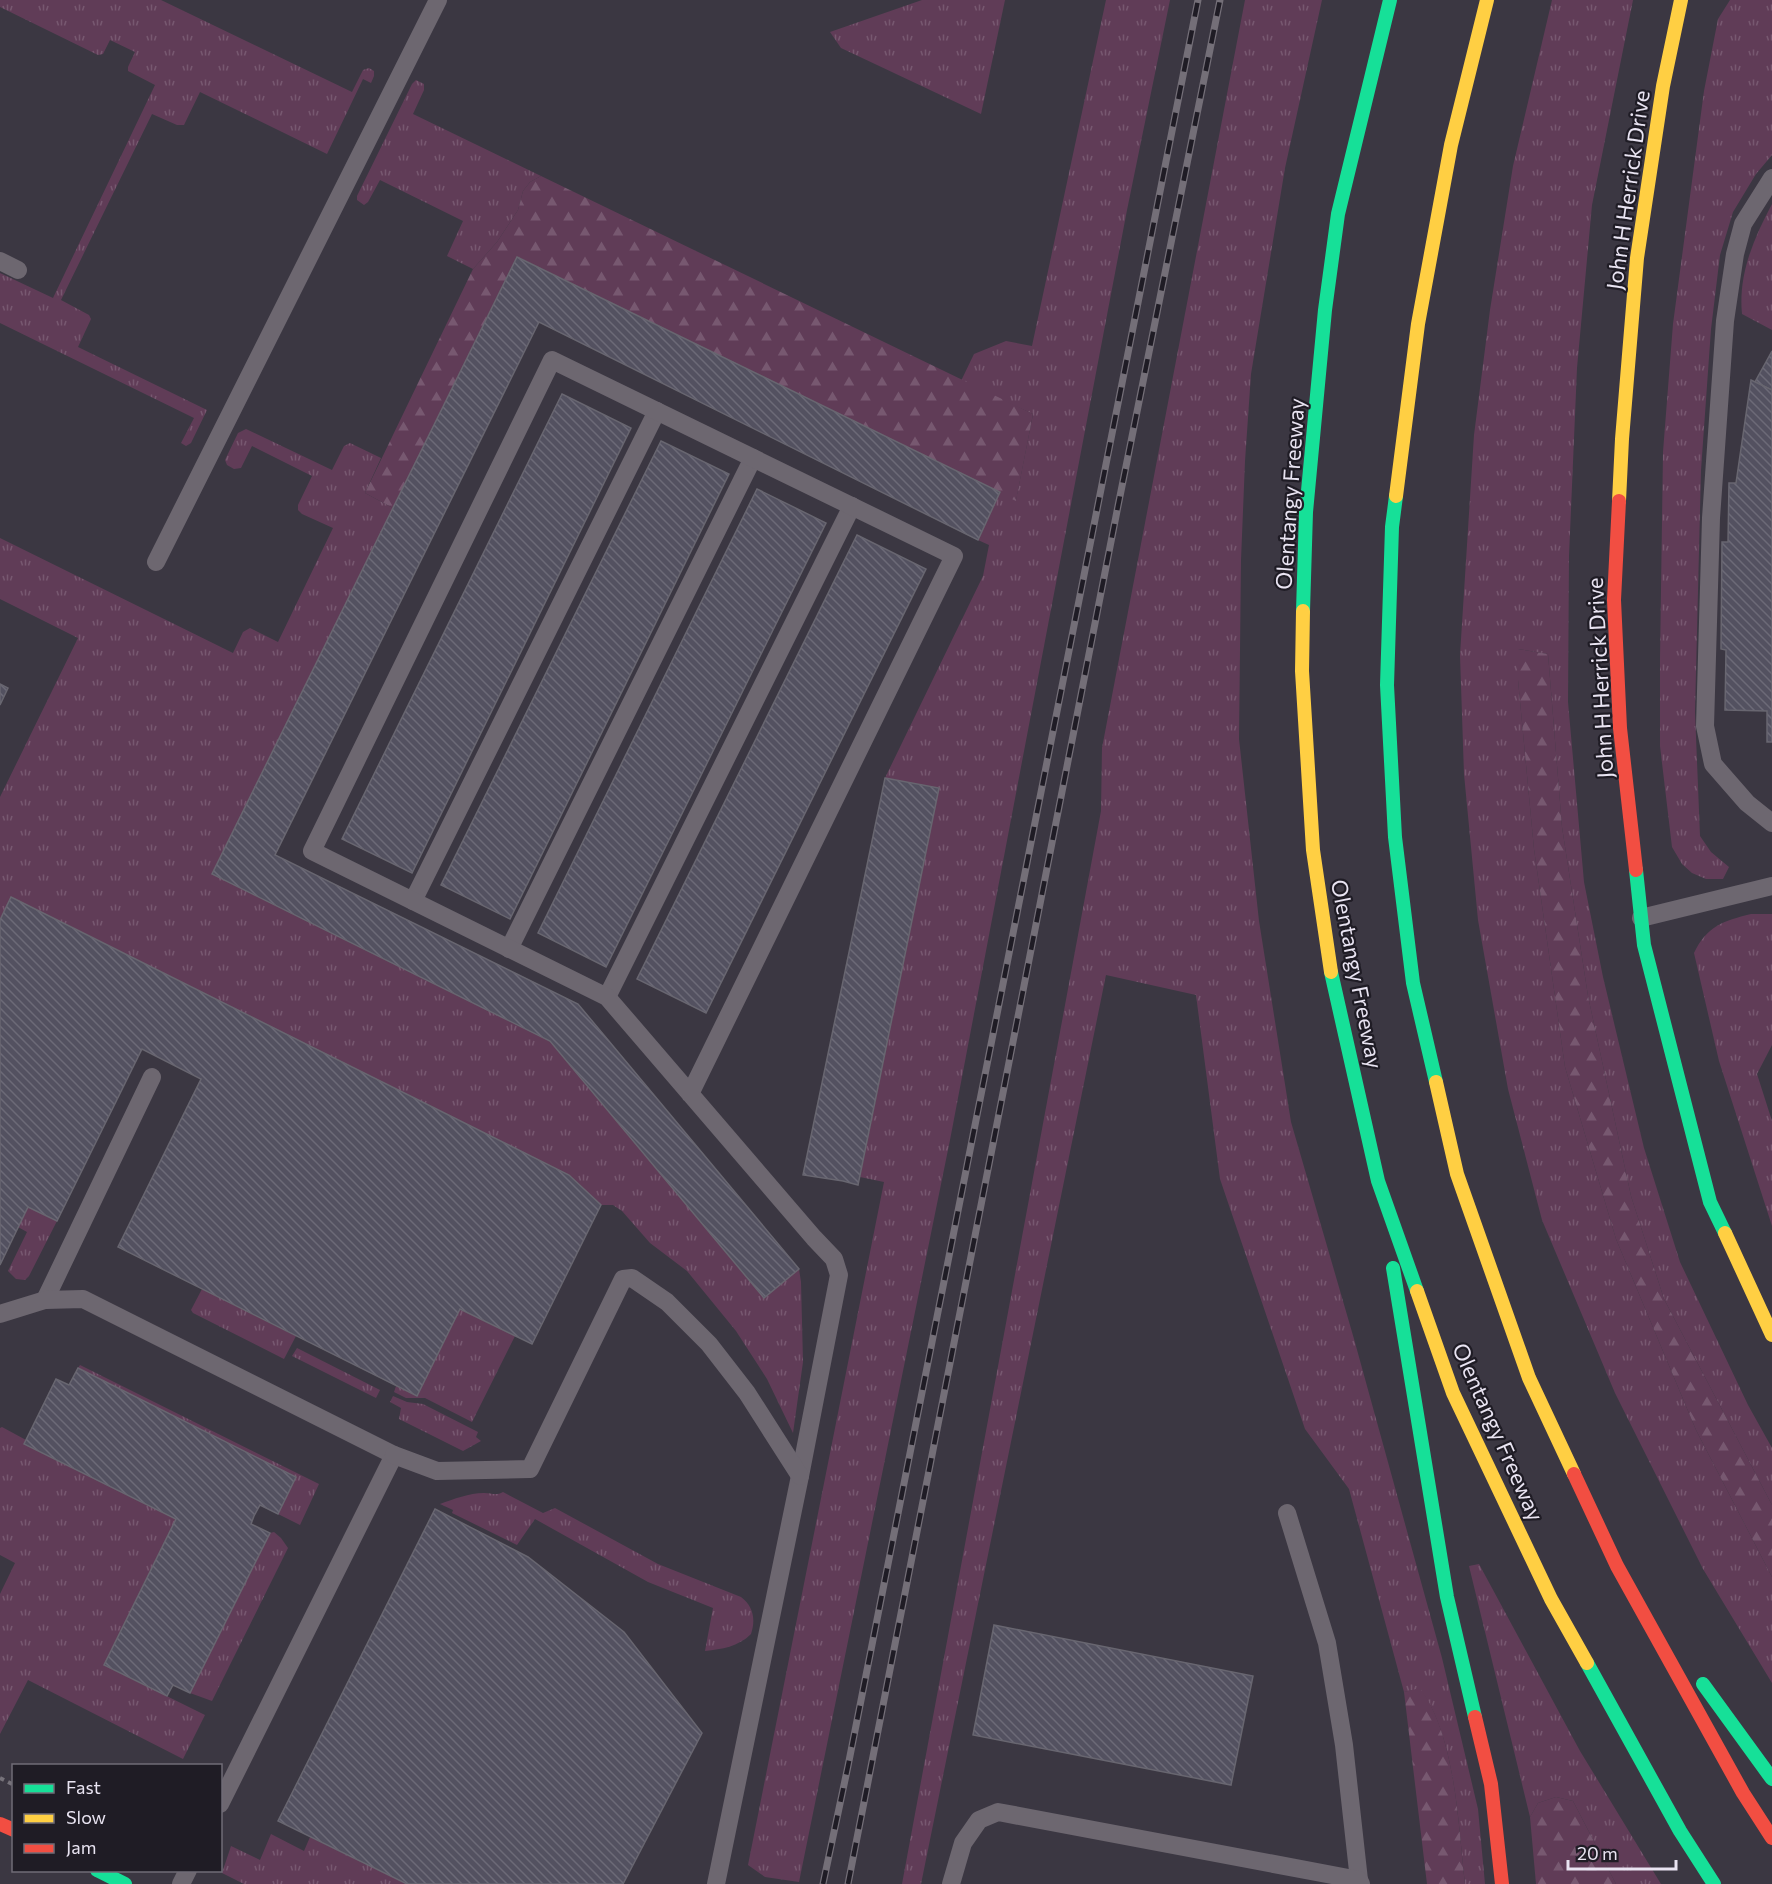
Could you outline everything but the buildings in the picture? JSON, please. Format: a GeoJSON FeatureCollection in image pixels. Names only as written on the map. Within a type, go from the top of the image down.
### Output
{"type":"FeatureCollection","features":[{"type":"Feature","properties":{"kind":"main road","name":"Olentangy Freeway"},"geometry":{"type":"LineString","coordinates":[[1390,0],[1338,214],[1325,310],[1306,512],[1302,671],[1313,850],[1332,979],[1378,1181],[1453,1393],[1541,1579],[1675,1821],[1714,1884]]}},
{"type":"Feature","properties":{"kind":"main road"},"geometry":{"type":"LineString","coordinates":[[1487,0],[1451,145],[1420,312],[1392,527],[1387,685],[1395,837],[1413,983],[1457,1174],[1529,1378],[1617,1566],[1743,1793],[1772,1838]]}},
{"type":"Feature","properties":{"kind":"main road","name":"John H Herrick Drive"},"geometry":{"type":"LineString","coordinates":[[1681,0],[1663,86],[1637,258],[1622,439],[1614,600],[1620,728],[1644,945],[1710,1203],[1772,1335]]}},
{"type":"Feature","properties":{"kind":"main road"},"geometry":{"type":"LineString","coordinates":[[1378,1181],[1448,1597],[1491,1784],[1502,1884]]}},
{"type":"Feature","properties":{"kind":"main road"},"geometry":{"type":"LineString","coordinates":[[1617,1566],[1772,1779]]}},
{"type":"Feature","properties":{"kind":"main road"},"geometry":{"type":"LineString","coordinates":[[101,1872],[125,1884]]}},
{"type":"Feature","properties":{"kind":"lane"},"geometry":{"type":"LineString","coordinates":[[156,562],[438,0]]}},
{"type":"Feature","properties":{"kind":"lane"},"geometry":{"type":"LineString","coordinates":[[1772,178],[1743,224],[1735,254],[1725,321],[1711,518],[1705,726],[1713,764],[1747,803],[1772,823]]}},
{"type":"Feature","properties":{"kind":"lane"},"geometry":{"type":"LineString","coordinates":[[0,261],[18,270]]}},
{"type":"Feature","properties":{"kind":"lane"},"geometry":{"type":"LineString","coordinates":[[690,1094],[954,556],[552,360],[312,850],[607,997],[690,1094],[834,1260],[839,1275],[801,1476],[716,1884]]}},
{"type":"Feature","properties":{"kind":"lane"},"geometry":{"type":"LineString","coordinates":[[413,901],[657,411]]}},
{"type":"Feature","properties":{"kind":"lane"},"geometry":{"type":"LineString","coordinates":[[509,949],[753,458]]}},
{"type":"Feature","properties":{"kind":"lane"},"geometry":{"type":"LineString","coordinates":[[607,997],[852,506]]}},
{"type":"Feature","properties":{"kind":"lane"},"geometry":{"type":"LineString","coordinates":[[1641,918],[1772,886]]}},
{"type":"Feature","properties":{"kind":"lane"},"geometry":{"type":"LineString","coordinates":[[45,1300],[152,1077]]}},
{"type":"Feature","properties":{"kind":"lane"},"geometry":{"type":"LineString","coordinates":[[0,1314],[45,1300],[83,1299],[394,1455],[437,1471],[530,1469],[623,1279],[632,1278],[668,1302],[709,1344],[747,1393],[801,1476]]}},
{"type":"Feature","properties":{"kind":"lane"},"geometry":{"type":"LineString","coordinates":[[222,1800],[394,1455]]}},
{"type":"Feature","properties":{"kind":"lane"},"geometry":{"type":"LineString","coordinates":[[951,1884],[963,1843],[979,1820],[998,1812],[1360,1882],[1344,1746],[1327,1643],[1287,1513]]}},
{"type":"Feature","properties":{"kind":"green space"},"geometry":{"type":"Polygon","coordinates":[[[0,0],[161,0],[352,92],[363,70],[369,68],[374,71],[371,83],[363,79],[327,154],[200,92],[184,125],[177,125],[152,114],[61,300],[89,315],[91,319],[78,347],[207,410],[191,443],[186,446],[181,443],[194,418],[0,323],[0,273],[53,298],[155,85],[128,71],[135,52],[110,40],[103,54],[98,55],[0,7],[0,0]]]}},
{"type":"Feature","properties":{"kind":"green space"},"geometry":{"type":"Polygon","coordinates":[[[922,0],[1005,0],[981,114],[841,48],[830,32],[922,0]]]}},
{"type":"Feature","properties":{"kind":"green space"},"geometry":{"type":"Polygon","coordinates":[[[1106,0],[1170,0],[1127,210],[950,1140],[799,1882],[765,1877],[748,1865],[884,1182],[860,1177],[939,788],[885,778],[983,576],[989,545],[978,540],[1000,492],[1016,500],[1033,414],[961,381],[974,354],[1006,341],[1032,346],[1106,0]]]}},
{"type":"Feature","properties":{"kind":"green space"},"geometry":{"type":"Polygon","coordinates":[[[1245,0],[1322,0],[1285,168],[1251,374],[1245,461],[1241,560],[1239,739],[1259,921],[1291,1122],[1442,1658],[1478,1809],[1485,1884],[1465,1884],[1453,1782],[1441,1731],[1420,1689],[1404,1692],[1349,1489],[1305,1429],[1220,1179],[1196,995],[1106,975],[921,1884],[902,1884],[1101,811],[1102,748],[1245,0]]]}},
{"type":"Feature","properties":{"kind":"green space"},"geometry":{"type":"Polygon","coordinates":[[[1552,0],[1633,0],[1592,205],[1577,368],[1569,556],[1568,702],[1584,882],[1603,977],[1644,1148],[1680,1262],[1748,1405],[1772,1448],[1772,1505],[1664,1299],[1631,1196],[1588,996],[1562,827],[1548,654],[1518,649],[1518,680],[1534,849],[1565,1067],[1616,1239],[1696,1430],[1772,1577],[1772,1683],[1703,1569],[1615,1393],[1542,1220],[1508,1089],[1478,920],[1464,774],[1460,655],[1474,435],[1490,310],[1513,166],[1552,0]]]}},
{"type":"Feature","properties":{"kind":"green space"},"geometry":{"type":"Polygon","coordinates":[[[1730,0],[1772,0],[1772,155],[1756,174],[1733,212],[1720,255],[1711,329],[1701,470],[1695,712],[1700,836],[1711,852],[1729,867],[1723,879],[1706,879],[1692,873],[1682,864],[1672,847],[1660,746],[1663,452],[1673,324],[1704,91],[1718,19],[1730,0]]]}},
{"type":"Feature","properties":{"kind":"green space"},"geometry":{"type":"Polygon","coordinates":[[[416,80],[424,84],[424,90],[413,114],[541,176],[530,182],[523,191],[518,210],[497,242],[473,269],[447,256],[463,221],[380,180],[368,202],[364,205],[357,200],[412,84],[416,80]]]}},
{"type":"Feature","properties":{"kind":"green space"},"geometry":{"type":"Polygon","coordinates":[[[541,176],[1033,414],[1016,501],[518,257],[393,508],[365,493],[473,269],[497,242],[518,210],[523,191],[530,182],[541,176]]]}},
{"type":"Feature","properties":{"kind":"green space"},"geometry":{"type":"Polygon","coordinates":[[[1772,204],[1772,330],[1742,314],[1741,299],[1749,257],[1772,204]]]}},
{"type":"Feature","properties":{"kind":"green space"},"geometry":{"type":"Polygon","coordinates":[[[246,429],[332,470],[344,446],[350,443],[381,458],[365,493],[393,508],[213,874],[550,1041],[764,1297],[799,1269],[803,1362],[793,1433],[767,1379],[736,1331],[687,1271],[650,1243],[622,1211],[613,1205],[601,1205],[0,920],[0,797],[78,638],[0,599],[0,538],[233,653],[243,632],[250,628],[278,642],[333,528],[298,510],[298,505],[312,476],[252,446],[241,468],[234,469],[227,465],[225,460],[238,433],[246,429]]]}},
{"type":"Feature","properties":{"kind":"green space"},"geometry":{"type":"Polygon","coordinates":[[[1518,649],[1548,654],[1562,827],[1588,996],[1631,1196],[1664,1299],[1772,1505],[1772,1577],[1696,1430],[1616,1239],[1565,1067],[1534,849],[1518,680],[1518,649]]]}},
{"type":"Feature","properties":{"kind":"green space"},"geometry":{"type":"Polygon","coordinates":[[[1751,914],[1772,914],[1772,1045],[1757,1074],[1772,1121],[1772,1226],[1719,1061],[1694,953],[1704,936],[1717,926],[1751,914]]]}},
{"type":"Feature","properties":{"kind":"green space"},"geometry":{"type":"Polygon","coordinates":[[[28,1207],[57,1221],[25,1280],[16,1279],[8,1271],[27,1232],[18,1227],[28,1207]]]}},
{"type":"Feature","properties":{"kind":"green space"},"geometry":{"type":"Polygon","coordinates":[[[202,1289],[296,1336],[284,1359],[193,1313],[191,1310],[202,1289]]]}},
{"type":"Feature","properties":{"kind":"green space"},"geometry":{"type":"Polygon","coordinates":[[[460,1309],[515,1336],[472,1422],[425,1398],[406,1398],[394,1392],[396,1386],[417,1396],[460,1309]]]}},
{"type":"Feature","properties":{"kind":"green space"},"geometry":{"type":"Polygon","coordinates":[[[297,1348],[380,1390],[376,1398],[292,1356],[297,1348]]]}},
{"type":"Feature","properties":{"kind":"green space"},"geometry":{"type":"Polygon","coordinates":[[[80,1365],[319,1484],[300,1525],[278,1514],[296,1477],[78,1368],[80,1365]]]}},
{"type":"Feature","properties":{"kind":"green space"},"geometry":{"type":"Polygon","coordinates":[[[393,1396],[407,1402],[423,1404],[478,1432],[476,1437],[481,1441],[463,1451],[399,1419],[401,1408],[390,1402],[393,1396]]]}},
{"type":"Feature","properties":{"kind":"green space"},"geometry":{"type":"Polygon","coordinates":[[[0,1428],[26,1440],[25,1444],[176,1519],[104,1665],[205,1715],[183,1759],[28,1680],[0,1734],[0,1594],[15,1563],[0,1555],[0,1428]]]}},
{"type":"Feature","properties":{"kind":"green space"},"geometry":{"type":"Polygon","coordinates":[[[503,1492],[543,1513],[555,1508],[658,1564],[741,1597],[748,1604],[752,1613],[751,1634],[735,1645],[705,1651],[713,1608],[648,1582],[535,1519],[517,1545],[452,1513],[453,1510],[440,1504],[473,1494],[503,1492]]]}},
{"type":"Feature","properties":{"kind":"green space"},"geometry":{"type":"Polygon","coordinates":[[[274,1532],[288,1548],[212,1701],[190,1693],[270,1533],[274,1532]]]}},
{"type":"Feature","properties":{"kind":"green space"},"geometry":{"type":"Polygon","coordinates":[[[1479,1564],[1580,1751],[1661,1884],[1616,1884],[1573,1801],[1556,1797],[1538,1803],[1530,1817],[1469,1566],[1479,1564]]]}},
{"type":"Feature","properties":{"kind":"green space"},"geometry":{"type":"Polygon","coordinates":[[[1420,1688],[1432,1708],[1448,1756],[1457,1809],[1465,1884],[1427,1884],[1404,1692],[1420,1688]]]}},
{"type":"Feature","properties":{"kind":"green space"},"geometry":{"type":"Polygon","coordinates":[[[1556,1797],[1573,1801],[1616,1884],[1536,1884],[1530,1817],[1538,1803],[1556,1797]]]}},
{"type":"Feature","properties":{"kind":"green space"},"geometry":{"type":"Polygon","coordinates":[[[271,1834],[304,1851],[310,1837],[407,1884],[244,1884],[222,1873],[231,1846],[260,1860],[271,1834]]]}},
{"type":"Feature","properties":{"kind":"railway"},"geometry":{"type":"LineString","coordinates":[[823,1884],[1198,0]]}},
{"type":"Feature","properties":{"kind":"railway"},"geometry":{"type":"LineString","coordinates":[[848,1884],[1118,506],[1220,0]]}},
{"type":"Feature","properties":{"kind":"traffic: fast"},"geometry":{"type":"LineString","coordinates":[[1303,611],[1306,512],[1325,310],[1338,214],[1390,0]]}},
{"type":"Feature","properties":{"kind":"traffic: fast"},"geometry":{"type":"LineString","coordinates":[[1396,496],[1392,527],[1387,685],[1395,837],[1413,983],[1436,1082]]}},
{"type":"Feature","properties":{"kind":"traffic: fast"},"geometry":{"type":"LineString","coordinates":[[1636,870],[1644,945],[1710,1202],[1725,1233]]}},
{"type":"Feature","properties":{"kind":"traffic: fast"},"geometry":{"type":"LineString","coordinates":[[1331,972],[1378,1181],[1417,1291]]}},
{"type":"Feature","properties":{"kind":"traffic: fast"},"geometry":{"type":"LineString","coordinates":[[1393,1268],[1447,1597],[1475,1717]]}},
{"type":"Feature","properties":{"kind":"traffic: fast"},"geometry":{"type":"LineString","coordinates":[[1587,1663],[1680,1831],[1714,1884]]}},
{"type":"Feature","properties":{"kind":"traffic: fast"},"geometry":{"type":"LineString","coordinates":[[1703,1684],[1772,1779]]}},
{"type":"Feature","properties":{"kind":"traffic: fast"},"geometry":{"type":"LineString","coordinates":[[101,1872],[125,1884]]}},
{"type":"Feature","properties":{"kind":"traffic: slow"},"geometry":{"type":"LineString","coordinates":[[1396,496],[1418,324],[1451,145],[1487,0]]}},
{"type":"Feature","properties":{"kind":"traffic: slow"},"geometry":{"type":"LineString","coordinates":[[1619,501],[1637,258],[1663,86],[1681,0]]}},
{"type":"Feature","properties":{"kind":"traffic: slow"},"geometry":{"type":"LineString","coordinates":[[1303,611],[1302,671],[1313,850],[1331,972]]}},
{"type":"Feature","properties":{"kind":"traffic: slow"},"geometry":{"type":"LineString","coordinates":[[1436,1082],[1457,1174],[1529,1378],[1574,1474]]}},
{"type":"Feature","properties":{"kind":"traffic: slow"},"geometry":{"type":"LineString","coordinates":[[1725,1233],[1772,1335]]}},
{"type":"Feature","properties":{"kind":"traffic: slow"},"geometry":{"type":"LineString","coordinates":[[1417,1291],[1453,1393],[1551,1599],[1587,1663]]}},
{"type":"Feature","properties":{"kind":"traffic: jam"},"geometry":{"type":"LineString","coordinates":[[1619,501],[1614,600],[1620,728],[1636,870]]}},
{"type":"Feature","properties":{"kind":"traffic: jam"},"geometry":{"type":"LineString","coordinates":[[1574,1474],[1617,1566],[1743,1793],[1772,1838]]}},
{"type":"Feature","properties":{"kind":"traffic: jam"},"geometry":{"type":"LineString","coordinates":[[1475,1717],[1491,1784],[1502,1884]]}},
{"type":"Feature","properties":{"kind":"traffic: jam"},"geometry":{"type":"LineString","coordinates":[[0,1824],[12,1829]]}}]}
